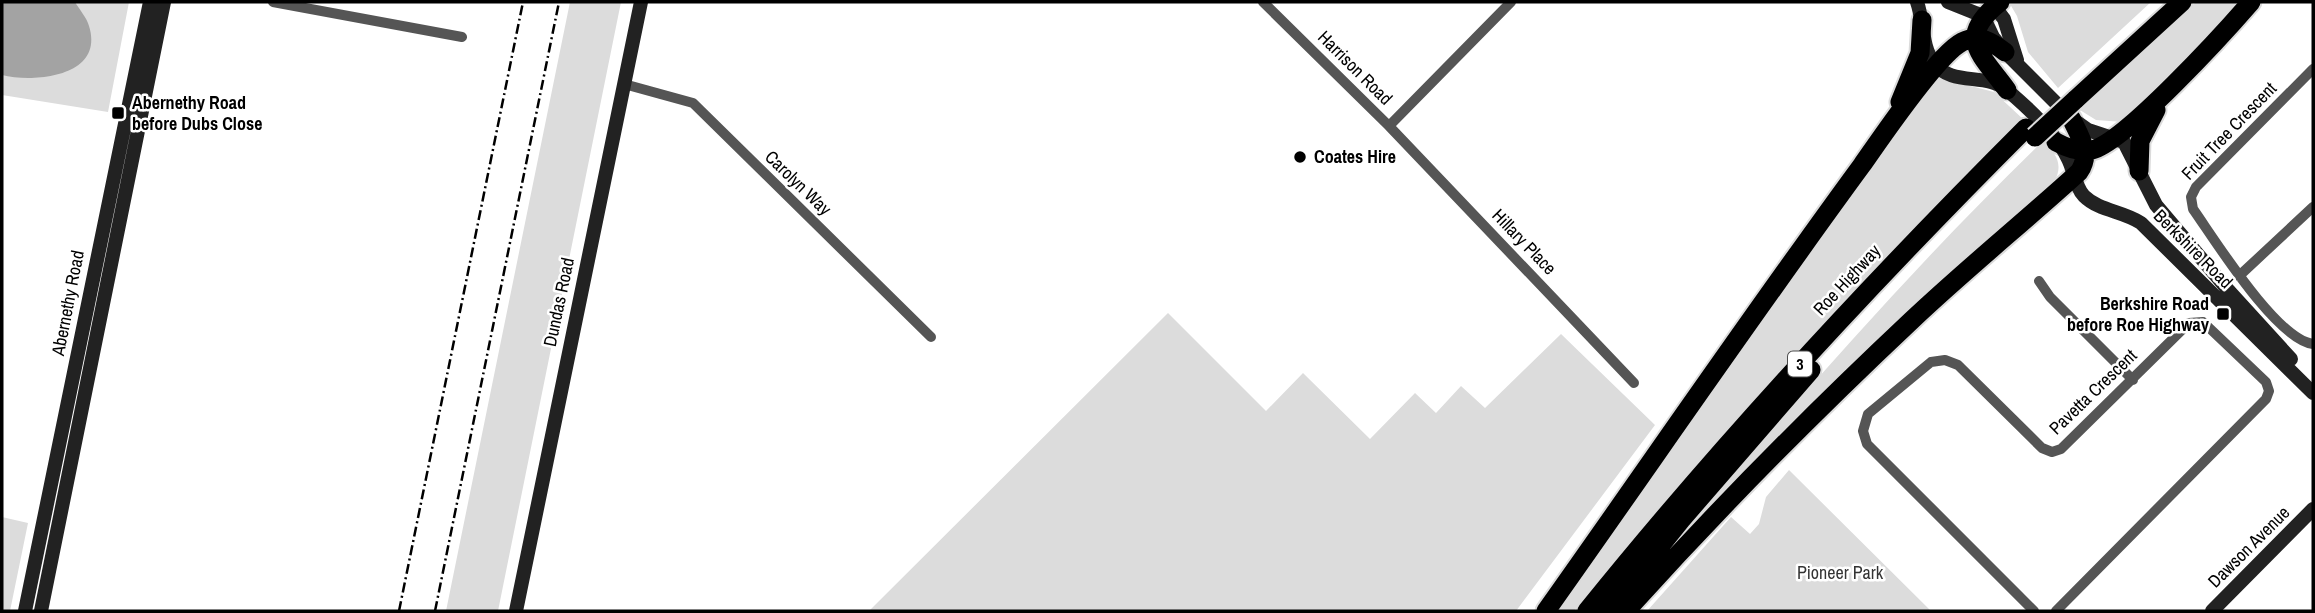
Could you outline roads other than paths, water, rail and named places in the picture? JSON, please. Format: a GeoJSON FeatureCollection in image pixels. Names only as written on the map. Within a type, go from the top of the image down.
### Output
{"type":"FeatureCollection","features":[{"type":"Feature","properties":{"kind":"highway","name":"Roe Highway"},"geometry":{"type":"LineString","coordinates":[[2071,103],[2163,2]]}},
{"type":"Feature","properties":{"kind":"highway","name":"Roe Highway"},"geometry":{"type":"LineString","coordinates":[[1587,611],[1669,512],[1826,334],[2030,133],[2071,103],[2182,2]]}},
{"type":"Feature","properties":{"kind":"highway"},"geometry":{"type":"LineString","coordinates":[[2056,142],[2073,149],[2099,148],[2167,91],[2251,2]]}},
{"type":"Feature","properties":{"kind":"highway"},"geometry":{"type":"LineString","coordinates":[[1992,6],[1975,38],[1980,56],[2007,90]]}},
{"type":"Feature","properties":{"kind":"highway"},"geometry":{"type":"LineString","coordinates":[[1890,125],[1920,52],[1919,11]]}},
{"type":"Feature","properties":{"kind":"highway"},"geometry":{"type":"LineString","coordinates":[[1546,611],[1890,125],[1937,66],[1956,46],[1975,38],[1988,40],[2005,52]]}},
{"type":"Feature","properties":{"kind":"highway"},"geometry":{"type":"LineString","coordinates":[[2139,171],[2138,150],[2143,131],[2167,91]]}},
{"type":"Feature","properties":{"kind":"highway"},"geometry":{"type":"LineString","coordinates":[[1626,611],[1727,502],[1913,318],[2046,200],[2078,185],[2085,150],[2071,103]]}},
{"type":"Feature","properties":{"kind":"highway","name":"Roe Highway"},"geometry":{"type":"LineString","coordinates":[[1608,611],[1681,520],[1824,356],[2030,133]]}},
{"type":"Feature","properties":{"kind":"main road","name":"Abernethy Road"},"geometry":{"type":"LineString","coordinates":[[25,611],[150,2]]}},
{"type":"Feature","properties":{"kind":"main road","name":"Abernethy Road"},"geometry":{"type":"LineString","coordinates":[[41,611],[164,2]]}},
{"type":"Feature","properties":{"kind":"main road","name":"Dundas Road"},"geometry":{"type":"LineString","coordinates":[[516,611],[641,2]]}},
{"type":"Feature","properties":{"kind":"main road"},"geometry":{"type":"LineString","coordinates":[[1948,2],[1992,6],[2004,19],[2022,70]]}},
{"type":"Feature","properties":{"kind":"main road"},"geometry":{"type":"LineString","coordinates":[[1992,6],[2005,52],[2022,70],[2071,103],[2088,130],[2114,137]]}},
{"type":"Feature","properties":{"kind":"main road"},"geometry":{"type":"LineString","coordinates":[[1919,11],[1926,46],[1937,66],[1951,75],[1990,82],[2007,90],[2068,158],[2078,185]]}},
{"type":"Feature","properties":{"kind":"main road","name":"Berkshire Road"},"geometry":{"type":"LineString","coordinates":[[2114,137],[2130,149],[2156,205],[2254,319],[2313,380]]}},
{"type":"Feature","properties":{"kind":"main road","name":"Berkshire Road"},"geometry":{"type":"LineString","coordinates":[[2078,185],[2096,204],[2123,213],[2141,223],[2313,393]]}},
{"type":"Feature","properties":{"kind":"main road","name":"Dawson Avenue"},"geometry":{"type":"LineString","coordinates":[[2215,610],[2313,509]]}},
{"type":"Feature","properties":{"kind":"street"},"geometry":{"type":"LineString","coordinates":[[273,2],[462,37]]}},
{"type":"Feature","properties":{"kind":"street","name":"Harrison Road"},"geometry":{"type":"LineString","coordinates":[[1263,2],[1388,126],[1511,2]]}},
{"type":"Feature","properties":{"kind":"street","name":"Fruit Tree Crescent"},"geometry":{"type":"LineString","coordinates":[[2313,69],[2196,187],[2191,197],[2193,209],[2239,276],[2297,338],[2313,346]]}},
{"type":"Feature","properties":{"kind":"street","name":"Carolyn Way"},"geometry":{"type":"LineString","coordinates":[[624,84],[693,103],[931,337]]}},
{"type":"Feature","properties":{"kind":"street","name":"Hillary Place"},"geometry":{"type":"LineString","coordinates":[[1388,126],[1634,383]]}},
{"type":"Feature","properties":{"kind":"street"},"geometry":{"type":"LineString","coordinates":[[2239,276],[2313,207]]}},
{"type":"Feature","properties":{"kind":"street"},"geometry":{"type":"LineString","coordinates":[[2039,281],[2050,297],[2133,380]]}},
{"type":"Feature","properties":{"kind":"street","name":"Pavetta Crescent"},"geometry":{"type":"LineString","coordinates":[[2034,611],[1867,444],[1864,422],[1868,414],[1931,362],[1945,360],[1958,365],[2042,448],[2052,452],[2061,449],[2189,323],[2198,321],[2207,324],[2266,382],[2269,391],[2266,399],[2056,611]]}},
{"type":"Feature","properties":{"kind":"railway"},"geometry":{"type":"LineString","coordinates":[[399,611],[523,2]]}},
{"type":"Feature","properties":{"kind":"railway"},"geometry":{"type":"LineString","coordinates":[[435,611],[559,2]]}},
{"type":"Feature","properties":{"kind":"place","name":"Abernethy Road before Dubs Close"},"geometry":{"type":"Point","coordinates":[118,113]}},
{"type":"Feature","properties":{"kind":"place","name":"Coates Hire"},"geometry":{"type":"Point","coordinates":[1300,157]}},
{"type":"Feature","properties":{"kind":"place","name":"Berkshire Road before Roe Highway"},"geometry":{"type":"Point","coordinates":[2223,314]}},
{"type":"Feature","properties":{"kind":"park label","name":"Pioneer Park"},"geometry":{"type":"Point","coordinates":[1840,573]}}]}
